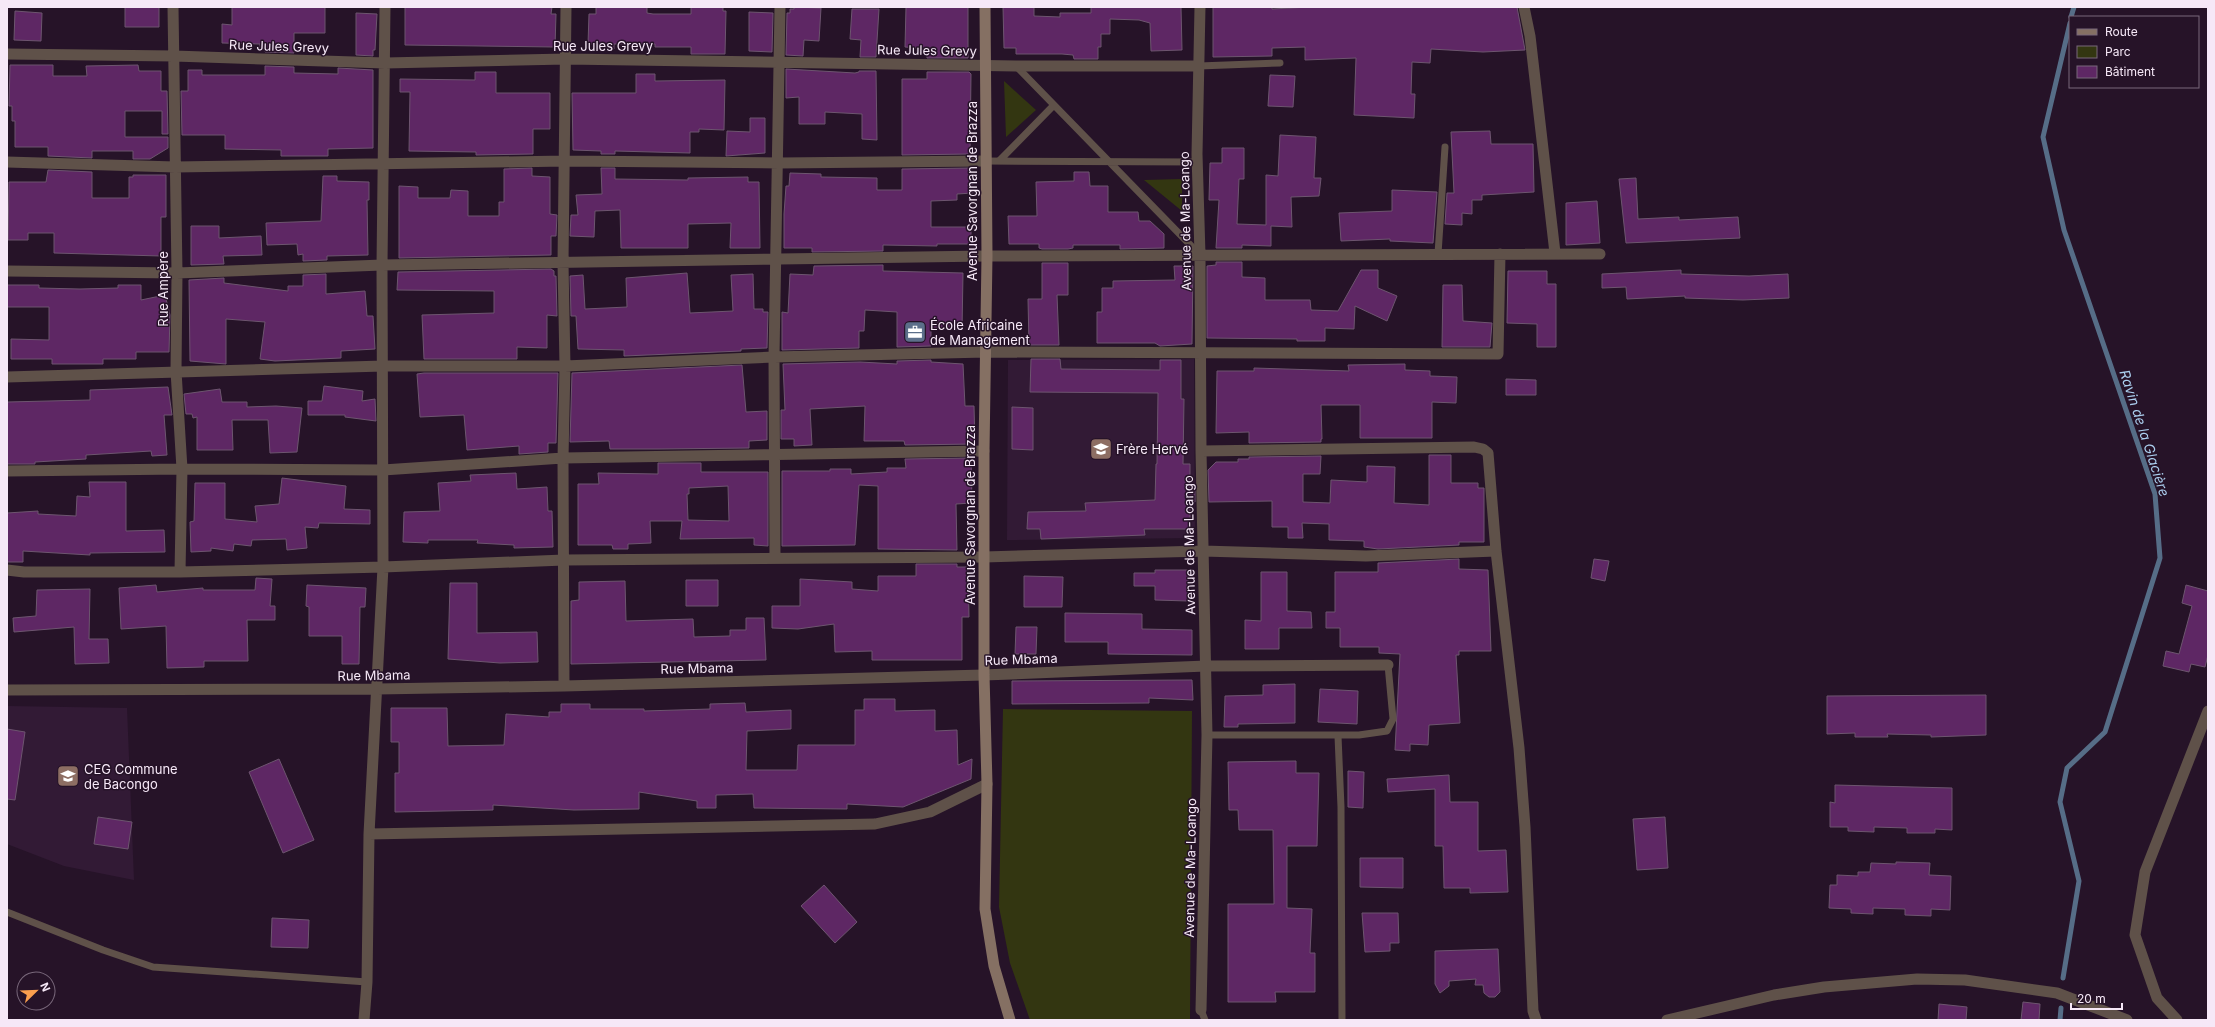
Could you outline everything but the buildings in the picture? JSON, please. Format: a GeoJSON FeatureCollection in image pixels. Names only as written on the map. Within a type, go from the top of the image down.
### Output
{"type":"FeatureCollection","features":[{"type":"Feature","properties":{"kind":"main road","name":"Avenue Savorgnan de Brazza"},"geometry":{"type":"LineString","coordinates":[[985,7],[987,256],[984,451],[984,675],[986,784],[985,909],[994,966],[1010,1020]]}},
{"type":"Feature","properties":{"kind":"street","name":"Rue Ampère"},"geometry":{"type":"LineString","coordinates":[[173,7],[177,274],[176,370],[182,469],[180,572]]}},
{"type":"Feature","properties":{"kind":"street"},"geometry":{"type":"LineString","coordinates":[[364,1020],[367,982],[369,834],[383,567],[384,470],[382,265],[385,163],[386,7]]}},
{"type":"Feature","properties":{"kind":"street"},"geometry":{"type":"LineString","coordinates":[[564,686],[563,458],[566,366],[563,263],[566,7]]}},
{"type":"Feature","properties":{"kind":"street"},"geometry":{"type":"LineString","coordinates":[[775,557],[774,357],[779,163],[780,7]]}},
{"type":"Feature","properties":{"kind":"street","name":"Avenue de Ma-Loango"},"geometry":{"type":"LineString","coordinates":[[1200,7],[1197,162],[1200,255],[1201,451],[1206,666],[1203,1015]]}},
{"type":"Feature","properties":{"kind":"street"},"geometry":{"type":"LineString","coordinates":[[1524,7],[1530,36],[1555,254]]}},
{"type":"Feature","properties":{"kind":"street","name":"Rue Jules Grevy"},"geometry":{"type":"LineString","coordinates":[[7,54],[174,56],[386,63],[566,59],[779,61],[1016,66],[1199,66]]}},
{"type":"Feature","properties":{"kind":"street"},"geometry":{"type":"LineString","coordinates":[[7,162],[175,167],[565,160],[779,163],[986,161]]}},
{"type":"Feature","properties":{"kind":"street"},"geometry":{"type":"LineString","coordinates":[[7,377],[176,370],[383,366],[566,366],[774,357],[986,352],[1200,351],[1498,354],[1500,254]]}},
{"type":"Feature","properties":{"kind":"street"},"geometry":{"type":"LineString","coordinates":[[7,271],[177,274],[382,265],[987,256],[1600,254]]}},
{"type":"Feature","properties":{"kind":"street"},"geometry":{"type":"LineString","coordinates":[[1201,451],[1474,447],[1483,449],[1488,454],[1490,462],[1496,551],[1519,748],[1529,876],[1533,1011],[1536,1020]]}},
{"type":"Feature","properties":{"kind":"street"},"geometry":{"type":"LineString","coordinates":[[7,471],[182,469],[384,470],[563,458],[984,451]]}},
{"type":"Feature","properties":{"kind":"street"},"geometry":{"type":"LineString","coordinates":[[7,570],[24,572],[180,572],[383,567],[564,560],[775,557],[984,557],[1203,551],[1366,556],[1496,551]]}},
{"type":"Feature","properties":{"kind":"street","name":"Rue Mbama"},"geometry":{"type":"LineString","coordinates":[[7,690],[377,689],[564,686],[984,675],[1206,666],[1388,665]]}},
{"type":"Feature","properties":{"kind":"street"},"geometry":{"type":"LineString","coordinates":[[2177,1020],[2157,998],[2135,935],[2145,872],[2208,711]]}},
{"type":"Feature","properties":{"kind":"street"},"geometry":{"type":"LineString","coordinates":[[369,834],[875,824],[930,812],[986,784]]}},
{"type":"Feature","properties":{"kind":"street"},"geometry":{"type":"LineString","coordinates":[[1667,1020],[1774,996],[1824,987],[1917,979],[1965,980],[2057,993],[2127,1020]]}},
{"type":"Feature","properties":{"kind":"lane"},"geometry":{"type":"LineString","coordinates":[[1199,66],[1280,62]]}},
{"type":"Feature","properties":{"kind":"lane"},"geometry":{"type":"LineString","coordinates":[[1016,66],[1053,106],[1200,255]]}},
{"type":"Feature","properties":{"kind":"lane"},"geometry":{"type":"LineString","coordinates":[[999,161],[1053,106]]}},
{"type":"Feature","properties":{"kind":"lane"},"geometry":{"type":"LineString","coordinates":[[1438,254],[1445,146]]}},
{"type":"Feature","properties":{"kind":"lane"},"geometry":{"type":"LineString","coordinates":[[986,161],[1197,162]]}},
{"type":"Feature","properties":{"kind":"lane"},"geometry":{"type":"LineString","coordinates":[[1206,734],[1338,736],[1383,733],[1391,727],[1393,719],[1388,665]]}},
{"type":"Feature","properties":{"kind":"lane"},"geometry":{"type":"LineString","coordinates":[[1338,736],[1341,814],[1342,1020]]}},
{"type":"Feature","properties":{"kind":"lane"},"geometry":{"type":"LineString","coordinates":[[7,912],[103,950],[153,967],[367,982]]}},
{"type":"Feature","properties":{"kind":"shaded area","name":"Frère Hervé"},"geometry":{"type":"Polygon","coordinates":[[[1194,359],[1195,538],[1007,540],[1008,360],[1194,359]]]}},
{"type":"Feature","properties":{"kind":"shaded area","name":"CEG Commune de Bacongo"},"geometry":{"type":"Polygon","coordinates":[[[7,706],[127,708],[134,880],[64,866],[7,844],[7,706]]]}},
{"type":"Feature","properties":{"kind":"green space"},"geometry":{"type":"Polygon","coordinates":[[[1004,81],[1036,110],[1006,137],[1004,81]]]}},
{"type":"Feature","properties":{"kind":"green space"},"geometry":{"type":"Polygon","coordinates":[[[1182,179],[1182,211],[1144,180],[1182,179]]]}},
{"type":"Feature","properties":{"kind":"green space"},"geometry":{"type":"Polygon","coordinates":[[[1003,709],[1192,711],[1190,1020],[1030,1020],[1010,963],[999,907],[1003,709]]]}},
{"type":"Feature","properties":{"kind":"waterway","name":"Ravin de la Glacière"},"geometry":{"type":"LineString","coordinates":[[2071,16],[2074,7]]}},
{"type":"Feature","properties":{"kind":"waterway","name":"Ravin de la Glacière"},"geometry":{"type":"LineString","coordinates":[[2063,978],[2079,881],[2060,802],[2067,768],[2105,732],[2160,558],[2155,494],[2064,230],[2043,137],[2069,27]]}},
{"type":"Feature","properties":{"kind":"waterway","name":"Ravin de la Glacière"},"geometry":{"type":"LineString","coordinates":[[2060,1020],[2061,1008]]}},
{"type":"Feature","properties":{"kind":"place","name":"École Africaine de Management"},"geometry":{"type":"Point","coordinates":[915,332]}},
{"type":"Feature","properties":{"kind":"place","name":"Frère Hervé"},"geometry":{"type":"Point","coordinates":[1101,449]}},
{"type":"Feature","properties":{"kind":"place","name":"CEG Commune de Bacongo"},"geometry":{"type":"Point","coordinates":[68,776]}}]}
